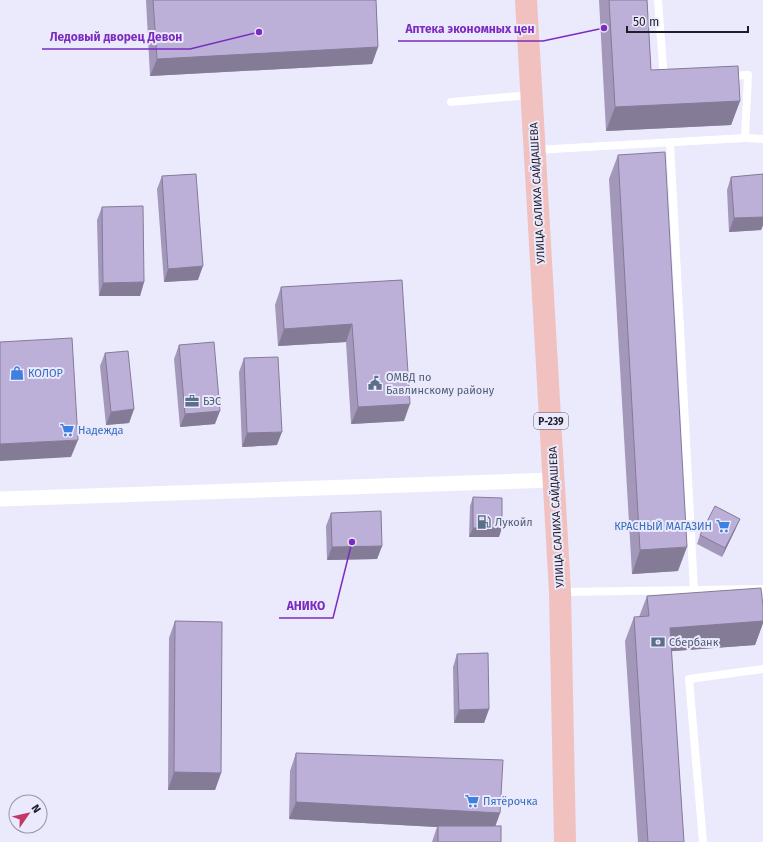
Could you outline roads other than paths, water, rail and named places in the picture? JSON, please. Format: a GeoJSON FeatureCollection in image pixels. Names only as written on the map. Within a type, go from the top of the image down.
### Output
{"type":"FeatureCollection","features":[{"type":"Feature","properties":{"kind":"highway","name":"УЛИЦА САЛИХА САЙДАШЕВА"},"geometry":{"type":"LineString","coordinates":[[526,0],[560,592],[565,842]]}},
{"type":"Feature","properties":{"kind":"street"},"geometry":{"type":"LineString","coordinates":[[0,499],[554,480]]}},
{"type":"Feature","properties":{"kind":"lane"},"geometry":{"type":"LineString","coordinates":[[658,0],[664,81],[672,81]]}},
{"type":"Feature","properties":{"kind":"lane"},"geometry":{"type":"LineString","coordinates":[[718,77],[748,75],[745,138]]}},
{"type":"Feature","properties":{"kind":"lane"},"geometry":{"type":"LineString","coordinates":[[450,102],[531,95]]}},
{"type":"Feature","properties":{"kind":"lane"},"geometry":{"type":"LineString","coordinates":[[535,150],[745,138],[763,139]]}},
{"type":"Feature","properties":{"kind":"lane"},"geometry":{"type":"LineString","coordinates":[[670,142],[694,590]]}},
{"type":"Feature","properties":{"kind":"lane"},"geometry":{"type":"LineString","coordinates":[[560,592],[763,589]]}},
{"type":"Feature","properties":{"kind":"lane"},"geometry":{"type":"LineString","coordinates":[[703,842],[689,679],[763,669]]}},
{"type":"Feature","properties":{"kind":"place","name":"Аптека экономных цен"},"geometry":{"type":"Point","coordinates":[604,28]}},
{"type":"Feature","properties":{"kind":"place","name":"Ледовый дворец Девон"},"geometry":{"type":"Point","coordinates":[259,32]}},
{"type":"Feature","properties":{"kind":"place","name":"КОЛОР"},"geometry":{"type":"Point","coordinates":[17,373]}},
{"type":"Feature","properties":{"kind":"place","name":"ОМВД по Бавлинскому району"},"geometry":{"type":"Point","coordinates":[375,383]}},
{"type":"Feature","properties":{"kind":"place","name":"БЭС"},"geometry":{"type":"Point","coordinates":[192,401]}},
{"type":"Feature","properties":{"kind":"place","name":"Надежда"},"geometry":{"type":"Point","coordinates":[67,430]}},
{"type":"Feature","properties":{"kind":"place","name":"Лукойл"},"geometry":{"type":"Point","coordinates":[484,522]}},
{"type":"Feature","properties":{"kind":"place","name":"КРАСНЫЙ МАГАЗИН"},"geometry":{"type":"Point","coordinates":[723,526]}},
{"type":"Feature","properties":{"kind":"place","name":"АНИКО"},"geometry":{"type":"Point","coordinates":[352,542]}},
{"type":"Feature","properties":{"kind":"place","name":"Сбербанк"},"geometry":{"type":"Point","coordinates":[658,642]}},
{"type":"Feature","properties":{"kind":"place","name":"Пятёрочка"},"geometry":{"type":"Point","coordinates":[472,801]}}]}
